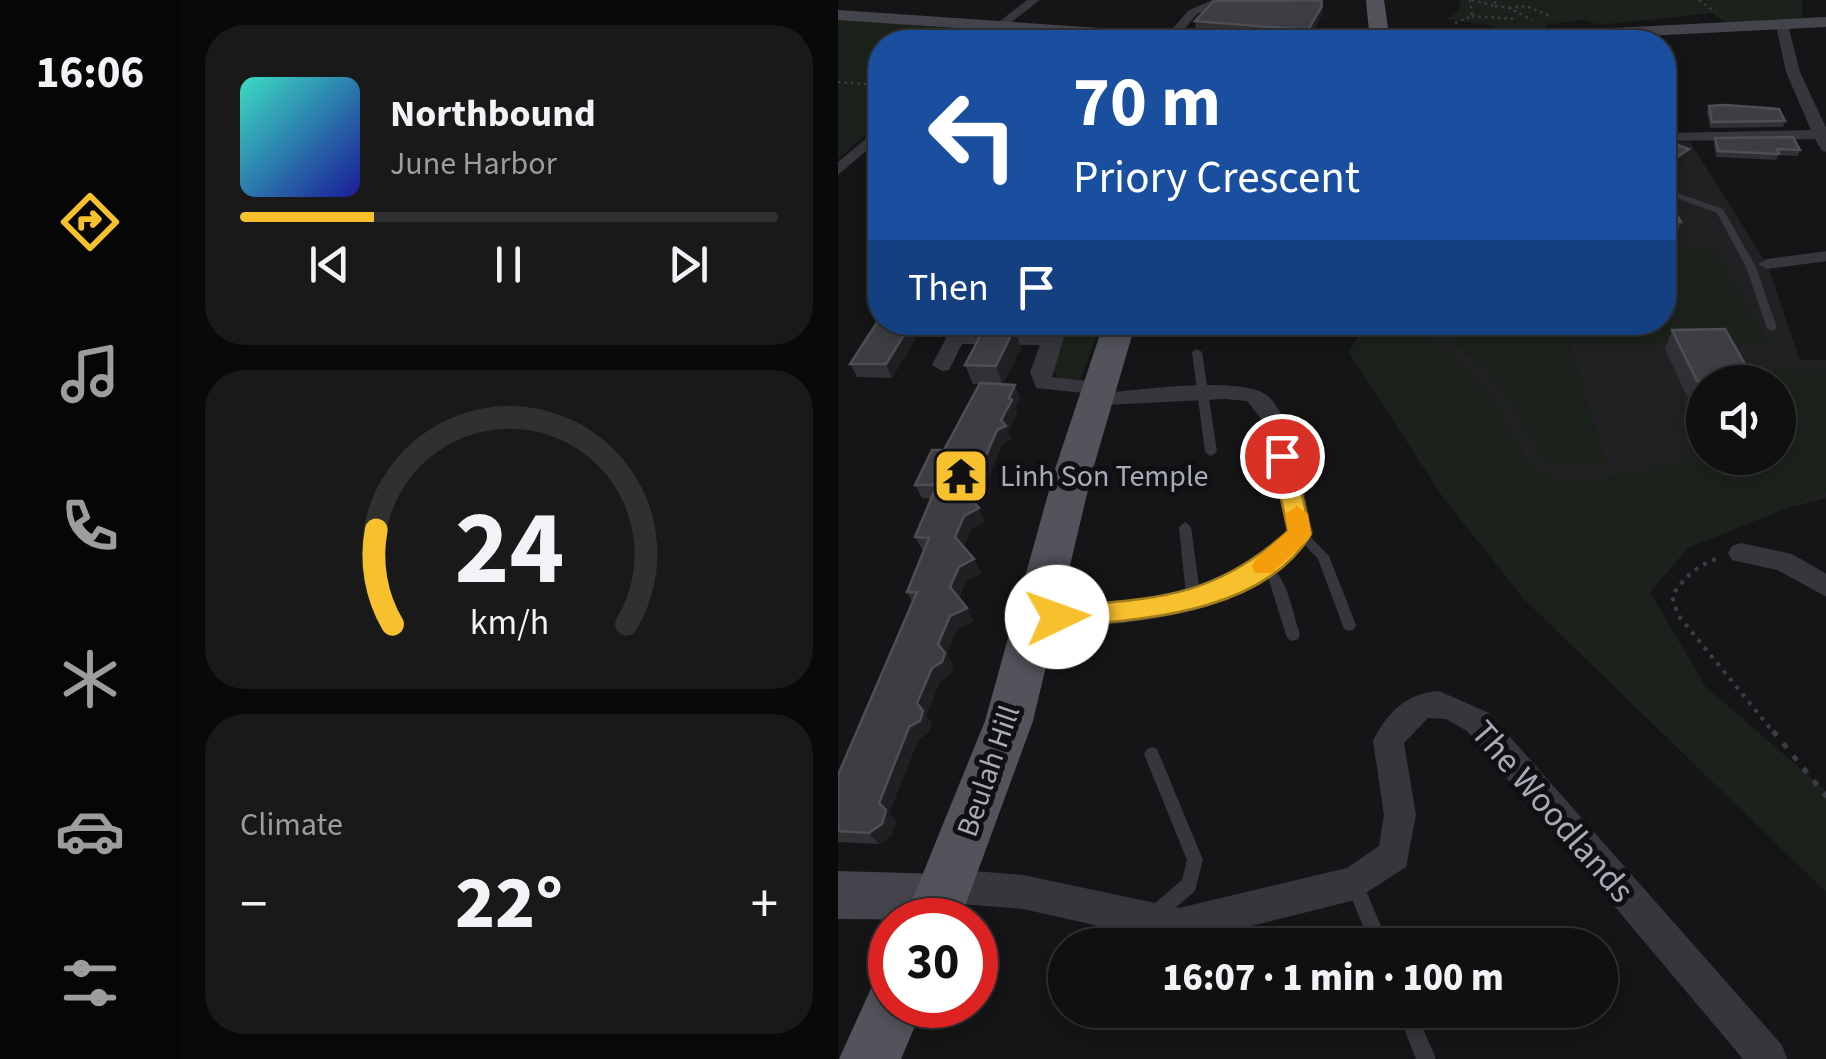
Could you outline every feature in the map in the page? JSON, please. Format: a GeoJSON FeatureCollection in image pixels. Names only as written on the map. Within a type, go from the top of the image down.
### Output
{"type":"FeatureCollection","features":[{"type":"Feature","properties":{"kind":"main road"},"geometry":{"type":"LineString","coordinates":[[1376,0],[1379,30]]}},
{"type":"Feature","properties":{"kind":"main road","name":"Beulah Hill"},"geometry":{"type":"LineString","coordinates":[[942,898],[1009,722],[1034,618],[1116,335]]}},
{"type":"Feature","properties":{"kind":"main road"},"geometry":{"type":"LineString","coordinates":[[870,1059],[884,1028]]}},
{"type":"Feature","properties":{"kind":"street"},"geometry":{"type":"LineString","coordinates":[[993,30],[1034,0]]}},
{"type":"Feature","properties":{"kind":"street"},"geometry":{"type":"LineString","coordinates":[[1178,30],[1193,12],[1222,0]]}},
{"type":"Feature","properties":{"kind":"street"},"geometry":{"type":"LineString","coordinates":[[838,15],[1040,30]]}},
{"type":"Feature","properties":{"kind":"street"},"geometry":{"type":"LineString","coordinates":[[1676,30],[1826,22]]}},
{"type":"Feature","properties":{"kind":"street"},"geometry":{"type":"LineString","coordinates":[[1676,137],[1822,141],[1793,72],[1782,25]]}},
{"type":"Feature","properties":{"kind":"street"},"geometry":{"type":"LineString","coordinates":[[838,170],[868,143]]}},
{"type":"Feature","properties":{"kind":"street"},"geometry":{"type":"LineString","coordinates":[[1759,266],[1826,256]]}},
{"type":"Feature","properties":{"kind":"street"},"geometry":{"type":"LineString","coordinates":[[942,365],[955,338],[998,335]]}},
{"type":"Feature","properties":{"kind":"street"},"geometry":{"type":"LineString","coordinates":[[1034,618],[1131,612],[1198,599],[1244,580],[1300,534],[1270,411],[1253,395],[1096,394],[1042,383],[1040,372],[1054,335]]}},
{"type":"Feature","properties":{"kind":"street"},"geometry":{"type":"LineString","coordinates":[[1740,553],[1783,560],[1826,587]]}},
{"type":"Feature","properties":{"kind":"street","name":"The Woodlands"},"geometry":{"type":"LineString","coordinates":[[968,898],[1023,892],[1179,926],[1354,882],[1394,855],[1400,816],[1388,741],[1403,717],[1422,705],[1452,704],[1478,722],[1768,1059]]}},
{"type":"Feature","properties":{"kind":"street"},"geometry":{"type":"LineString","coordinates":[[838,895],[890,898]]}},
{"type":"Feature","properties":{"kind":"lane"},"geometry":{"type":"LineString","coordinates":[[1676,195],[1720,211],[1759,266],[1772,328]]}},
{"type":"Feature","properties":{"kind":"lane"},"geometry":{"type":"LineString","coordinates":[[1197,352],[1210,452]]}},
{"type":"Feature","properties":{"kind":"lane"},"geometry":{"type":"LineString","coordinates":[[1185,527],[1192,586],[1198,599]]}},
{"type":"Feature","properties":{"kind":"lane"},"geometry":{"type":"LineString","coordinates":[[1300,534],[1323,556],[1350,625]]}},
{"type":"Feature","properties":{"kind":"lane"},"geometry":{"type":"LineString","coordinates":[[1264,566],[1275,578],[1292,635]]}},
{"type":"Feature","properties":{"kind":"lane"},"geometry":{"type":"LineString","coordinates":[[1148,920],[1189,885],[1195,860],[1152,754]]}},
{"type":"Feature","properties":{"kind":"lane"},"geometry":{"type":"LineString","coordinates":[[1354,882],[1373,928]]}},
{"type":"Feature","properties":{"kind":"lane"},"geometry":{"type":"LineString","coordinates":[[1413,1028],[1426,1059]]}},
{"type":"Feature","properties":{"kind":"path"},"geometry":{"type":"LineString","coordinates":[[1452,24],[1472,16],[1471,0],[1510,8],[1526,6],[1552,17]]}},
{"type":"Feature","properties":{"kind":"path"},"geometry":{"type":"LineString","coordinates":[[1495,0],[1495,6]]}},
{"type":"Feature","properties":{"kind":"path"},"geometry":{"type":"LineString","coordinates":[[1510,8],[1534,22]]}},
{"type":"Feature","properties":{"kind":"path"},"geometry":{"type":"LineString","coordinates":[[838,82],[868,84]]}},
{"type":"Feature","properties":{"kind":"path"},"geometry":{"type":"LineString","coordinates":[[1740,553],[1710,560],[1691,570],[1672,596],[1678,615],[1826,797]]}},
{"type":"Feature","properties":{"kind":"shaded area"},"geometry":{"type":"Polygon","coordinates":[[[1461,0],[1802,0],[1802,20],[1728,24],[1713,13],[1600,25],[1583,20],[1546,25],[1547,30],[1494,30],[1495,26],[1448,19],[1459,11],[1461,0]]]}},
{"type":"Feature","properties":{"kind":"shaded area"},"geometry":{"type":"Polygon","coordinates":[[[838,19],[980,30],[868,30],[868,133],[838,159],[838,19]]]}},
{"type":"Feature","properties":{"kind":"shaded area"},"geometry":{"type":"Polygon","coordinates":[[[1676,142],[1690,142],[1767,264],[1800,360],[1826,360],[1826,498],[1516,576],[1390,372],[1385,335],[1676,335],[1676,142]]]}},
{"type":"Feature","properties":{"kind":"shaded area"},"geometry":{"type":"Polygon","coordinates":[[[1676,247],[1715,248],[1772,347],[1570,343],[1607,464],[1544,465],[1495,383],[1439,335],[1676,335],[1676,247]]]}},
{"type":"Feature","properties":{"kind":"shaded area"},"geometry":{"type":"Polygon","coordinates":[[[1063,335],[1097,335],[1080,381],[1061,380],[1050,368],[1063,335]]]}},
{"type":"Feature","properties":{"kind":"shaded area"},"geometry":{"type":"Polygon","coordinates":[[[1360,335],[1425,335],[1451,353],[1495,400],[1532,468],[1560,480],[1603,478],[1686,460],[1686,475],[1796,475],[1796,370],[1826,371],[1826,492],[1688,548],[1650,592],[1705,686],[1826,791],[1826,892],[1523,598],[1442,496],[1348,351],[1360,335]]]}},
{"type":"Feature","properties":{"kind":"building"},"geometry":{"type":"Polygon","coordinates":[[[1321,0],[1322,6],[1308,30],[1195,21],[1214,1],[1321,0]]]}},
{"type":"Feature","properties":{"kind":"building"},"geometry":{"type":"Polygon","coordinates":[[[1709,106],[1779,109],[1785,121],[1712,122],[1709,106]]]}},
{"type":"Feature","properties":{"kind":"building"},"geometry":{"type":"Polygon","coordinates":[[[1793,137],[1800,150],[1777,149],[1779,154],[1718,151],[1715,138],[1793,137]]]}},
{"type":"Feature","properties":{"kind":"building"},"geometry":{"type":"Polygon","coordinates":[[[1676,144],[1689,149],[1676,158],[1676,144]]]}},
{"type":"Feature","properties":{"kind":"building"},"geometry":{"type":"Polygon","coordinates":[[[1725,329],[1745,365],[1689,365],[1676,330],[1725,329]]]}},
{"type":"Feature","properties":{"kind":"building"},"geometry":{"type":"Polygon","coordinates":[[[869,335],[904,335],[886,364],[850,364],[869,335]]]}},
{"type":"Feature","properties":{"kind":"building"},"geometry":{"type":"Polygon","coordinates":[[[981,335],[1011,335],[996,366],[965,365],[981,335]]]}},
{"type":"Feature","properties":{"kind":"building"},"geometry":{"type":"Polygon","coordinates":[[[980,383],[1015,385],[1001,420],[1006,426],[997,430],[978,474],[984,479],[962,489],[979,508],[964,516],[955,537],[974,559],[959,567],[950,587],[967,608],[950,616],[938,644],[945,653],[942,662],[932,668],[917,703],[923,711],[920,721],[909,727],[879,803],[886,810],[882,824],[869,833],[838,831],[838,775],[917,592],[907,592],[929,538],[915,537],[937,485],[915,485],[932,450],[944,450],[980,383]]]}},
{"type":"Feature","properties":{"kind":"slow traffic"},"geometry":{"type":"LineString","coordinates":[[1264,567],[1300,534],[1297,514]]}},
{"type":"Feature","properties":{"kind":"place","name":"Linh Son Temple"},"geometry":{"type":"Point","coordinates":[961,476]}},
{"type":"Feature","properties":{"kind":"route"},"geometry":{"type":"LineString","coordinates":[[1057,617],[1108,615],[1198,599],[1222,591],[1264,566],[1300,534],[1282,456]]}}]}
